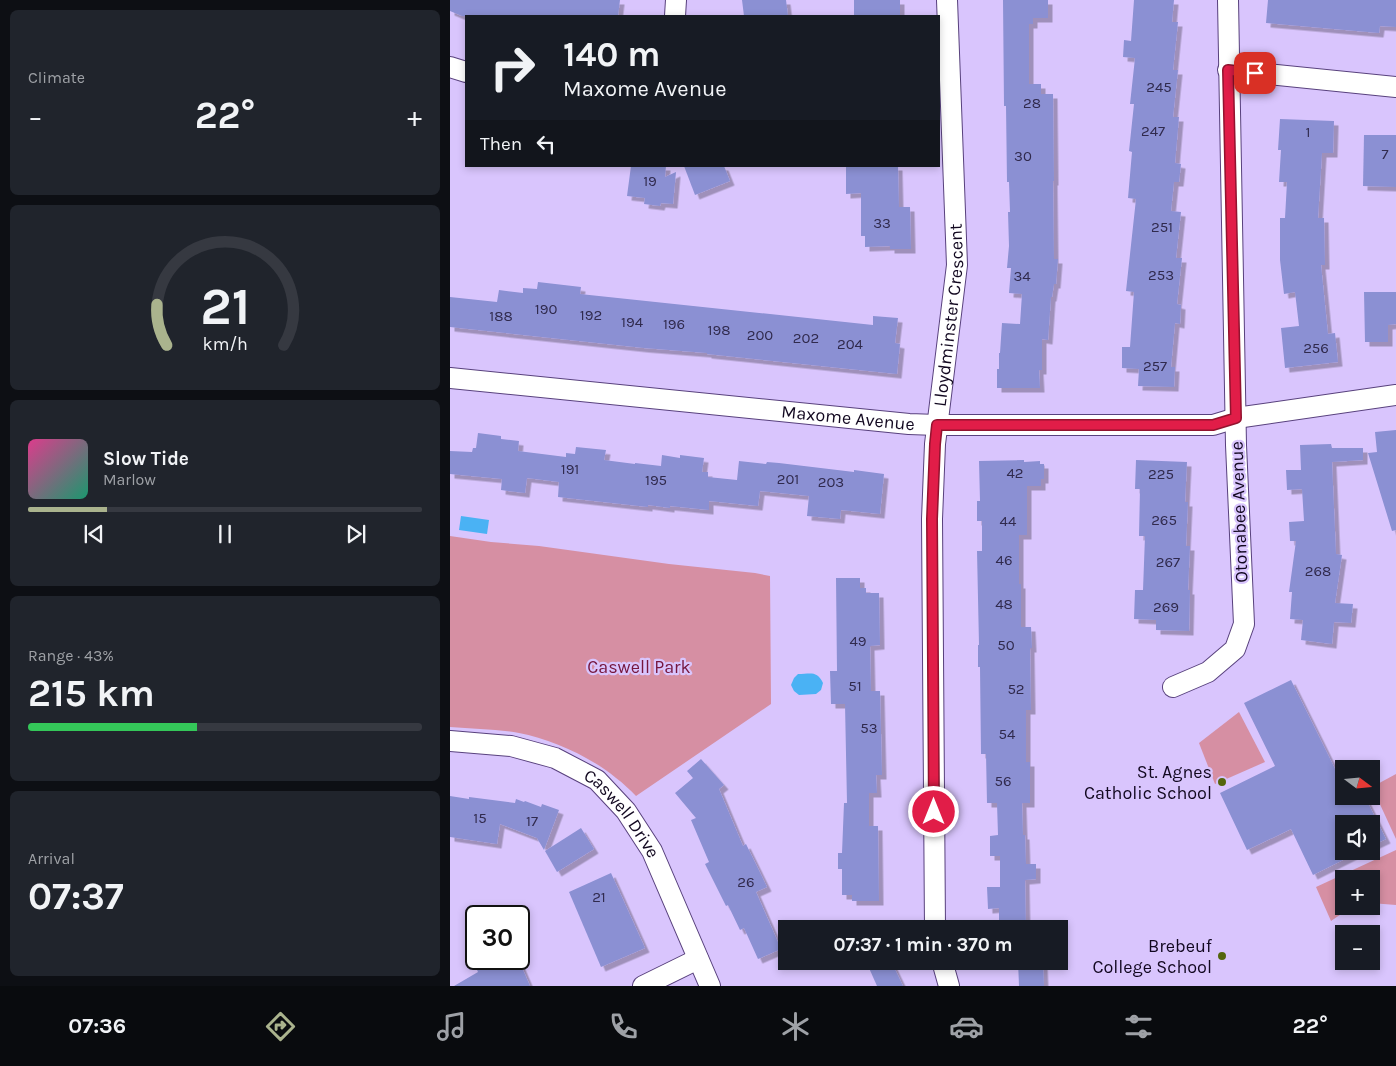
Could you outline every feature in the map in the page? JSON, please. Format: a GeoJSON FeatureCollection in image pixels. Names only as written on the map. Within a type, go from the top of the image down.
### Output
{"type":"FeatureCollection","features":[{"type":"Feature","properties":{"kind":"street"},"geometry":{"type":"LineString","coordinates":[[675,15],[676,0]]}},
{"type":"Feature","properties":{"kind":"street","name":"Lloydminster Crescent"},"geometry":{"type":"LineString","coordinates":[[935,920],[932,519],[935,444],[957,265],[947,0]]}},
{"type":"Feature","properties":{"kind":"street","name":"Otonabee Avenue"},"geometry":{"type":"LineString","coordinates":[[1173,687],[1208,672],[1235,649],[1244,624],[1236,418],[1228,0]]}},
{"type":"Feature","properties":{"kind":"street"},"geometry":{"type":"LineString","coordinates":[[450,67],[465,72]]}},
{"type":"Feature","properties":{"kind":"street"},"geometry":{"type":"LineString","coordinates":[[1228,70],[1396,87]]}},
{"type":"Feature","properties":{"kind":"street","name":"Maxome Avenue"},"geometry":{"type":"LineString","coordinates":[[450,378],[909,424],[937,425],[1213,425],[1236,418],[1396,395]]}},
{"type":"Feature","properties":{"kind":"street","name":"Caswell Drive"},"geometry":{"type":"LineString","coordinates":[[450,741],[511,746],[555,758],[597,780],[626,811],[652,851],[710,986]]}},
{"type":"Feature","properties":{"kind":"street"},"geometry":{"type":"LineString","coordinates":[[643,986],[698,958]]}},
{"type":"Feature","properties":{"kind":"street"},"geometry":{"type":"LineString","coordinates":[[945,970],[949,986]]}},
{"type":"Feature","properties":{"kind":"green space","name":"Caswell Park"},"geometry":{"type":"Polygon","coordinates":[[[450,536],[770,576],[771,704],[636,796],[606,770],[583,756],[557,744],[519,733],[450,727],[450,536]]]}},
{"type":"Feature","properties":{"kind":"green space"},"geometry":{"type":"Polygon","coordinates":[[[1239,712],[1265,762],[1215,784],[1199,743],[1239,712]]]}},
{"type":"Feature","properties":{"kind":"green space"},"geometry":{"type":"Polygon","coordinates":[[[1396,774],[1396,839],[1380,804],[1380,783],[1396,774]]]}},
{"type":"Feature","properties":{"kind":"green space"},"geometry":{"type":"Polygon","coordinates":[[[1396,850],[1396,905],[1380,904],[1380,870],[1353,870],[1374,860],[1380,860],[1380,857],[1396,850]]]}},
{"type":"Feature","properties":{"kind":"green space"},"geometry":{"type":"Polygon","coordinates":[[[1335,878],[1335,915],[1340,915],[1331,921],[1316,887],[1335,878]]]}},
{"type":"Feature","properties":{"kind":"water"},"geometry":{"type":"Polygon","coordinates":[[[461,516],[489,520],[487,534],[459,530],[461,516]]]}},
{"type":"Feature","properties":{"kind":"water"},"geometry":{"type":"Polygon","coordinates":[[[798,674],[816,674],[823,683],[821,690],[816,694],[799,695],[791,685],[798,674]]]}},
{"type":"Feature","properties":{"kind":"building"},"geometry":{"type":"Polygon","coordinates":[[[450,0],[620,0],[618,15],[462,16],[450,11],[450,0]]]}},
{"type":"Feature","properties":{"kind":"building"},"geometry":{"type":"Polygon","coordinates":[[[742,0],[786,0],[788,15],[744,15],[742,0]]]}},
{"type":"Feature","properties":{"kind":"building"},"geometry":{"type":"Polygon","coordinates":[[[854,0],[900,0],[900,15],[854,15],[854,0]]]}},
{"type":"Feature","properties":{"kind":"building"},"geometry":{"type":"Polygon","coordinates":[[[1003,0],[1048,0],[1048,18],[1033,18],[1033,24],[1029,24],[1029,84],[1041,84],[1041,94],[1053,94],[1054,259],[1058,259],[1056,284],[1054,284],[1051,297],[1048,340],[1042,339],[1042,370],[1039,370],[1040,388],[997,388],[1002,323],[1020,324],[1022,294],[1009,293],[1011,268],[1007,268],[1009,246],[1008,212],[1010,212],[1009,182],[1007,182],[1006,106],[1004,106],[1003,0]]]}},
{"type":"Feature","properties":{"kind":"building"},"geometry":{"type":"Polygon","coordinates":[[[1134,0],[1174,0],[1172,22],[1178,22],[1173,70],[1178,70],[1173,117],[1179,117],[1175,163],[1181,164],[1179,182],[1174,182],[1171,211],[1181,212],[1176,258],[1182,258],[1177,304],[1181,305],[1180,324],[1175,323],[1171,367],[1175,367],[1174,387],[1138,386],[1139,369],[1122,368],[1122,347],[1130,347],[1134,292],[1126,291],[1136,199],[1128,198],[1132,152],[1129,151],[1134,104],[1130,104],[1135,58],[1123,57],[1124,40],[1131,41],[1134,0]]]}},
{"type":"Feature","properties":{"kind":"building"},"geometry":{"type":"Polygon","coordinates":[[[1268,0],[1396,0],[1396,27],[1380,26],[1379,33],[1266,23],[1268,0]]]}},
{"type":"Feature","properties":{"kind":"building"},"geometry":{"type":"Polygon","coordinates":[[[1280,119],[1334,121],[1333,153],[1322,153],[1318,218],[1324,218],[1325,265],[1321,265],[1328,334],[1335,333],[1338,362],[1285,368],[1281,328],[1299,326],[1295,292],[1284,294],[1280,260],[1280,218],[1285,218],[1287,182],[1279,182],[1281,150],[1278,150],[1280,119]]]}},
{"type":"Feature","properties":{"kind":"building"},"geometry":{"type":"Polygon","coordinates":[[[1364,135],[1396,135],[1396,187],[1363,186],[1364,135]]]}},
{"type":"Feature","properties":{"kind":"building"},"geometry":{"type":"Polygon","coordinates":[[[631,167],[666,167],[665,177],[676,172],[673,204],[661,203],[660,206],[644,204],[645,198],[627,196],[631,167]]]}},
{"type":"Feature","properties":{"kind":"building"},"geometry":{"type":"Polygon","coordinates":[[[684,167],[724,167],[730,181],[695,195],[684,167]]]}},
{"type":"Feature","properties":{"kind":"building"},"geometry":{"type":"Polygon","coordinates":[[[846,167],[898,167],[899,207],[910,207],[911,249],[890,249],[890,246],[865,247],[865,236],[861,236],[861,193],[846,194],[846,167]]]}},
{"type":"Feature","properties":{"kind":"building"},"geometry":{"type":"Polygon","coordinates":[[[538,282],[581,287],[580,294],[873,325],[873,316],[898,318],[895,343],[900,344],[897,374],[450,327],[450,297],[497,302],[499,290],[523,293],[523,288],[537,289],[538,282]]]}},
{"type":"Feature","properties":{"kind":"building"},"geometry":{"type":"Polygon","coordinates":[[[1364,292],[1396,292],[1396,324],[1388,325],[1388,342],[1365,342],[1364,292]]]}},
{"type":"Feature","properties":{"kind":"building"},"geometry":{"type":"Polygon","coordinates":[[[1396,430],[1396,530],[1392,531],[1368,453],[1377,452],[1375,432],[1396,430]]]}},
{"type":"Feature","properties":{"kind":"building"},"geometry":{"type":"Polygon","coordinates":[[[478,433],[519,441],[518,451],[566,457],[566,453],[575,454],[576,447],[606,450],[604,460],[635,464],[661,466],[662,455],[680,458],[680,455],[704,458],[702,472],[708,472],[708,477],[737,480],[739,461],[766,464],[767,462],[779,463],[884,474],[880,514],[841,510],[840,519],[807,516],[809,496],[760,491],[758,506],[709,501],[709,510],[670,506],[670,508],[648,505],[648,507],[558,497],[559,482],[527,478],[525,493],[501,490],[502,479],[450,474],[450,451],[472,452],[473,448],[476,448],[478,433]]]}},
{"type":"Feature","properties":{"kind":"building"},"geometry":{"type":"Polygon","coordinates":[[[1331,444],[1332,448],[1363,448],[1363,460],[1332,462],[1336,554],[1342,555],[1335,603],[1353,604],[1351,623],[1334,622],[1332,644],[1301,640],[1303,620],[1290,619],[1292,592],[1289,592],[1296,541],[1290,541],[1289,522],[1304,521],[1302,489],[1287,490],[1286,470],[1301,470],[1300,445],[1331,444]]]}},
{"type":"Feature","properties":{"kind":"building"},"geometry":{"type":"Polygon","coordinates":[[[1024,460],[1024,462],[1040,461],[1040,464],[1044,464],[1044,479],[1041,479],[1041,486],[1027,486],[1027,535],[1019,535],[1021,627],[1031,627],[1032,648],[1030,648],[1031,710],[1026,710],[1026,762],[1030,762],[1030,803],[1022,803],[1023,835],[1025,835],[1026,864],[1036,864],[1036,879],[1025,880],[1026,920],[999,920],[999,908],[988,909],[987,887],[1000,887],[1000,856],[990,856],[990,836],[998,835],[997,803],[987,803],[986,754],[981,754],[977,551],[982,551],[982,521],[977,521],[977,501],[980,501],[979,461],[1024,460]]]}},
{"type":"Feature","properties":{"kind":"building"},"geometry":{"type":"Polygon","coordinates":[[[1136,460],[1187,462],[1185,502],[1188,502],[1186,546],[1190,546],[1189,631],[1156,630],[1156,620],[1134,619],[1135,590],[1143,590],[1145,536],[1139,536],[1140,489],[1135,489],[1136,460]]]}},
{"type":"Feature","properties":{"kind":"building"},"geometry":{"type":"Polygon","coordinates":[[[836,578],[860,578],[860,588],[866,588],[866,593],[879,593],[880,645],[870,646],[871,691],[880,691],[882,775],[876,775],[877,793],[869,793],[869,826],[878,826],[879,901],[852,901],[852,895],[842,895],[842,869],[838,869],[838,853],[842,853],[844,803],[847,803],[845,704],[831,704],[830,671],[837,671],[836,578]]]}},
{"type":"Feature","properties":{"kind":"building"},"geometry":{"type":"Polygon","coordinates":[[[1291,680],[1335,769],[1335,805],[1369,805],[1374,815],[1335,815],[1335,860],[1343,860],[1313,875],[1291,829],[1247,850],[1220,793],[1275,766],[1244,703],[1291,680]]]}},
{"type":"Feature","properties":{"kind":"building"},"geometry":{"type":"Polygon","coordinates":[[[701,759],[724,785],[719,789],[743,846],[746,844],[767,887],[756,892],[778,942],[778,950],[758,959],[744,928],[740,930],[728,905],[726,906],[705,864],[709,862],[691,820],[696,818],[675,793],[693,778],[687,771],[701,759]]]}},
{"type":"Feature","properties":{"kind":"building"},"geometry":{"type":"Polygon","coordinates":[[[450,796],[515,803],[516,799],[541,807],[542,804],[559,810],[544,850],[537,838],[500,824],[497,844],[450,837],[450,796]]]}},
{"type":"Feature","properties":{"kind":"building"},"geometry":{"type":"Polygon","coordinates":[[[1380,827],[1386,839],[1380,842],[1380,827]]]}},
{"type":"Feature","properties":{"kind":"building"},"geometry":{"type":"Polygon","coordinates":[[[581,828],[594,849],[557,872],[545,851],[581,828]]]}},
{"type":"Feature","properties":{"kind":"building"},"geometry":{"type":"Polygon","coordinates":[[[611,873],[645,948],[601,967],[569,892],[611,873]]]}},
{"type":"Feature","properties":{"kind":"building"},"geometry":{"type":"Polygon","coordinates":[[[477,970],[523,970],[530,986],[454,986],[478,972],[477,970]]]}},
{"type":"Feature","properties":{"kind":"building"},"geometry":{"type":"Polygon","coordinates":[[[870,970],[895,970],[903,986],[877,986],[870,970]]]}},
{"type":"Feature","properties":{"kind":"building"},"geometry":{"type":"Polygon","coordinates":[[[1018,970],[1043,970],[1044,986],[1019,986],[1018,970]]]}},
{"type":"Feature","properties":{"kind":"place","name":"St. Agnes Catholic School"},"geometry":{"type":"Point","coordinates":[1222,782]}},
{"type":"Feature","properties":{"kind":"place","name":"Brebeuf College School"},"geometry":{"type":"Point","coordinates":[1222,956]}},
{"type":"Feature","properties":{"kind":"route"},"geometry":{"type":"LineString","coordinates":[[934,812],[932,519],[937,425],[1213,425],[1236,418],[1228,70],[1255,73]]}}]}
